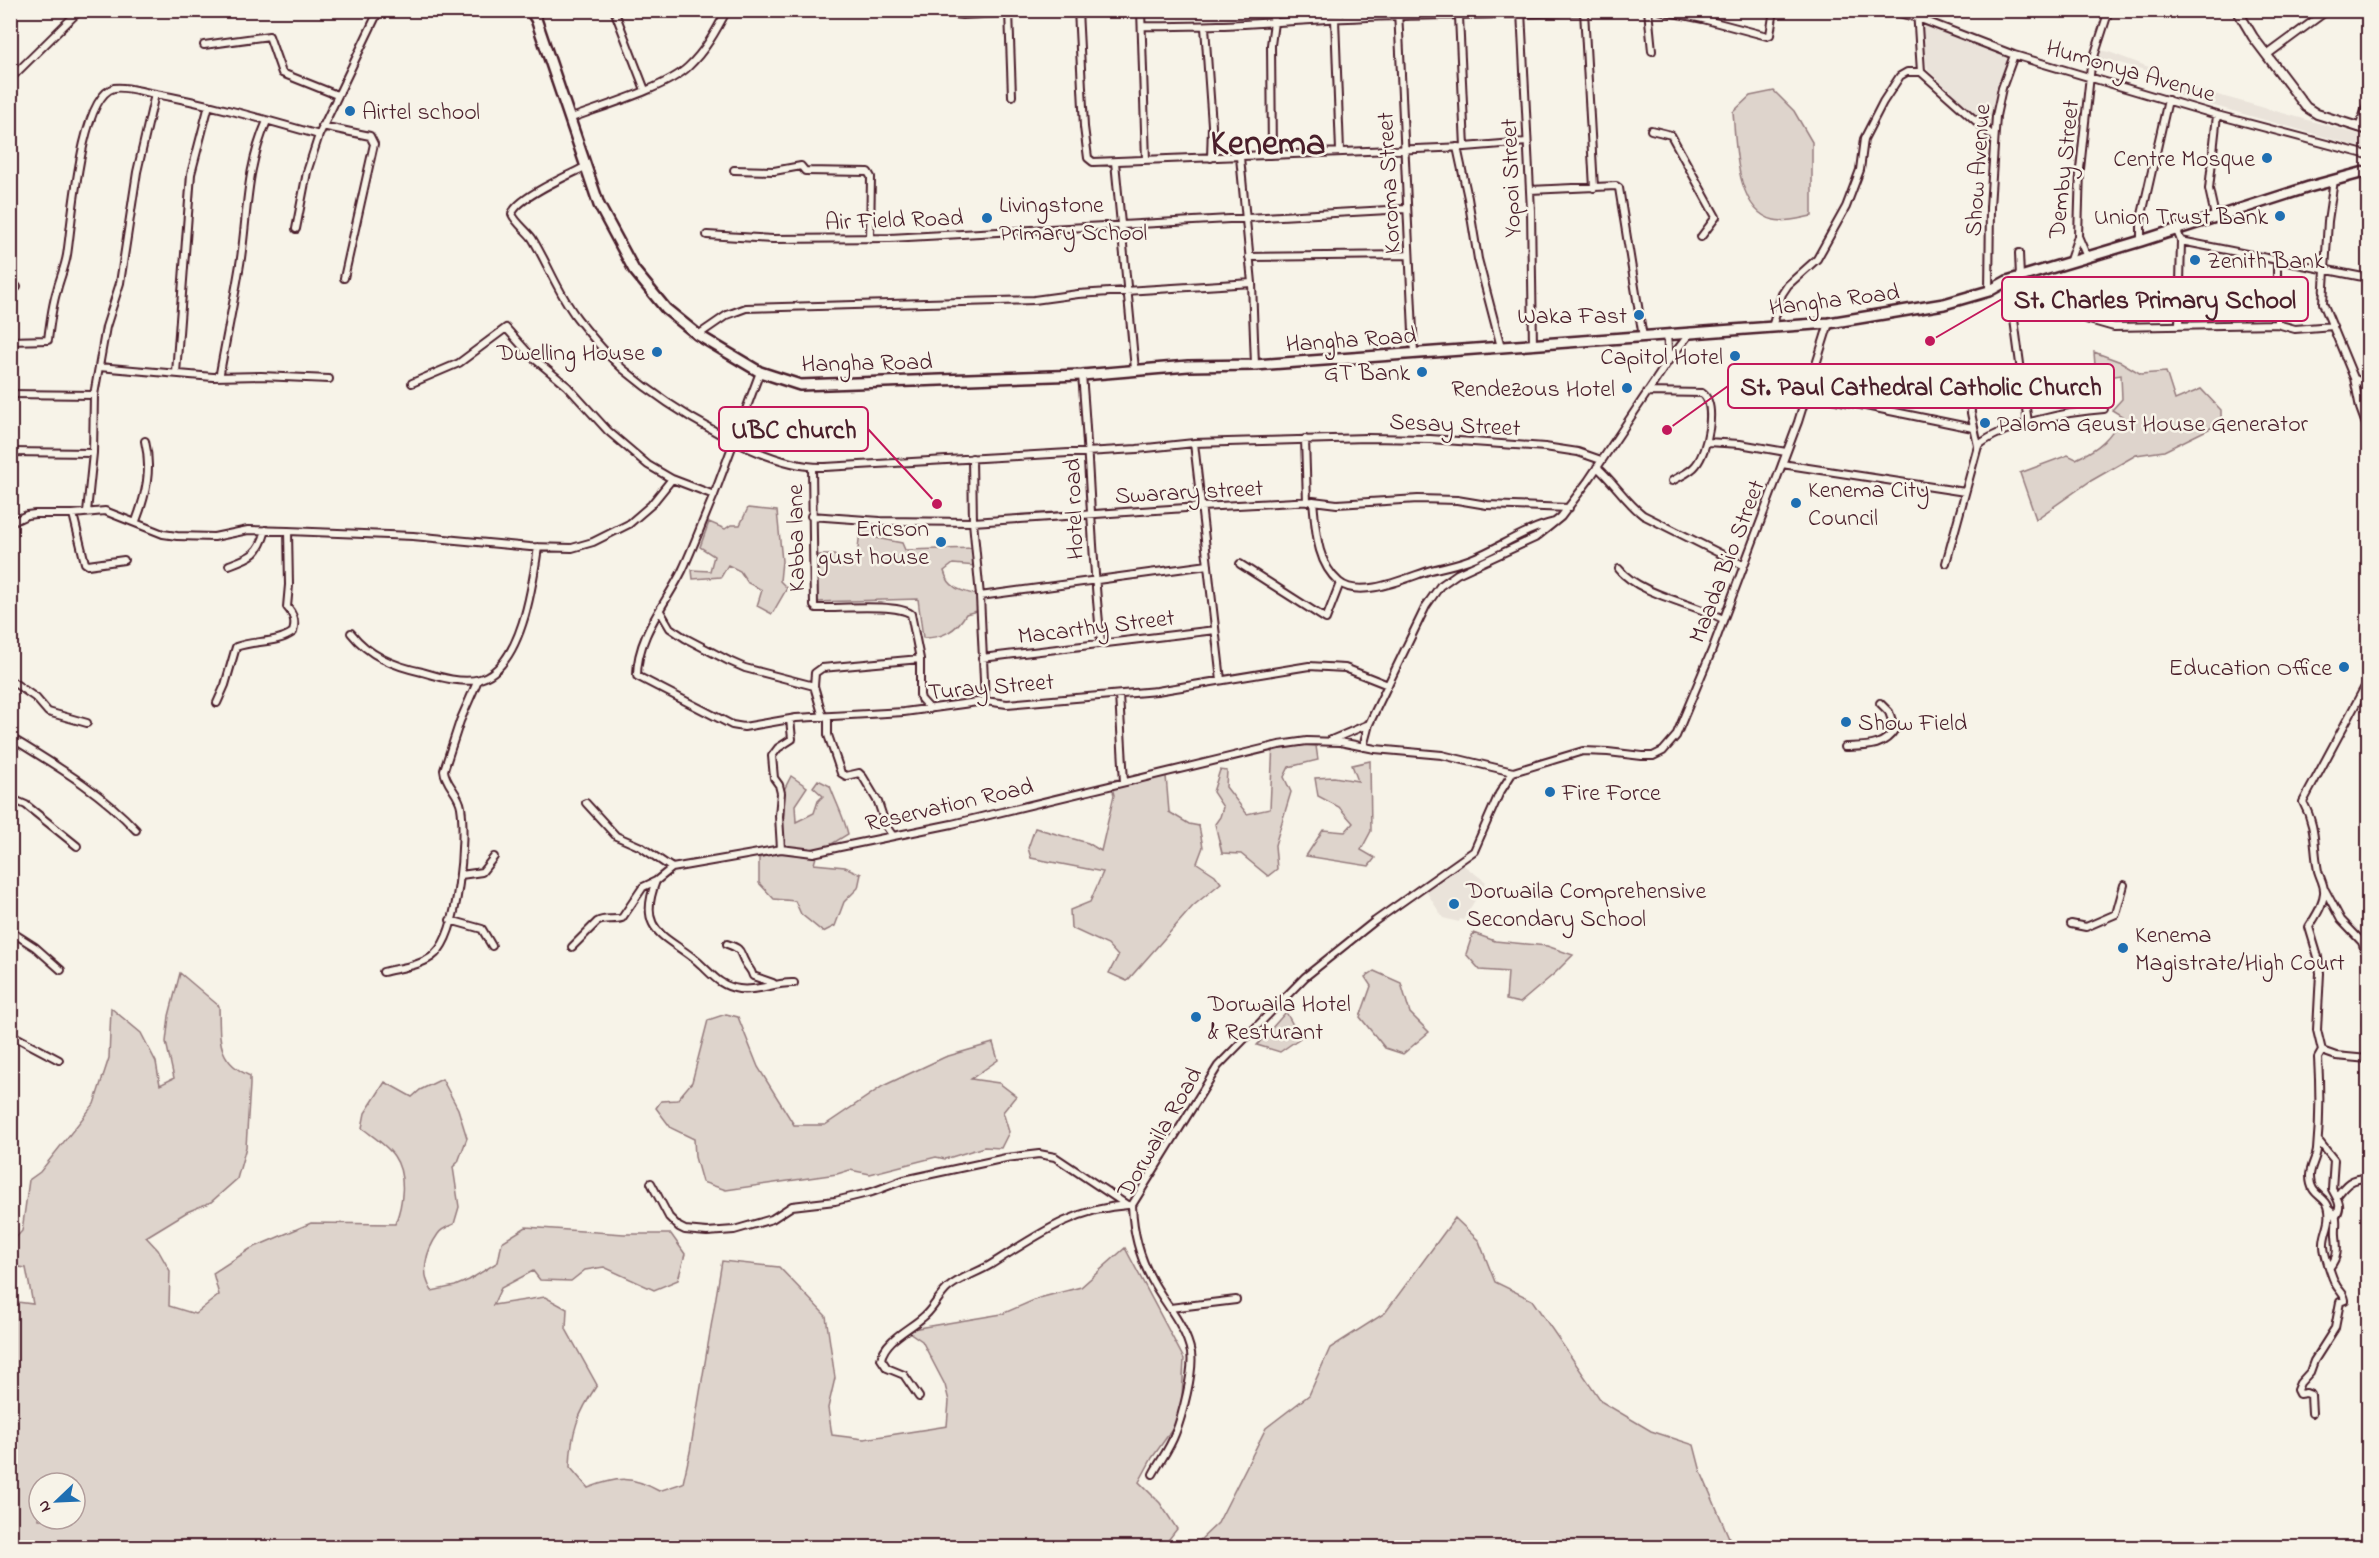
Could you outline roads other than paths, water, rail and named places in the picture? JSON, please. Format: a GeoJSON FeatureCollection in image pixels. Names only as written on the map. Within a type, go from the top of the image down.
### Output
{"type":"FeatureCollection","features":[{"type":"Feature","properties":{"kind":"highway","name":"Hangha Road"},"geometry":{"type":"LineString","coordinates":[[530,10],[536,19],[599,205],[634,270],[666,309],[698,335],[760,372],[800,385],[1082,375],[1135,369],[1255,365],[1829,323],[1944,304],[1989,291],[2007,281],[2334,179],[2368,171]]}},
{"type":"Feature","properties":{"kind":"street"},"geometry":{"type":"LineString","coordinates":[[10,79],[80,10]]}},
{"type":"Feature","properties":{"kind":"street"},"geometry":{"type":"LineString","coordinates":[[296,229],[307,172],[322,126],[379,10]]}},
{"type":"Feature","properties":{"kind":"street"},"geometry":{"type":"LineString","coordinates":[[614,10],[645,90]]}},
{"type":"Feature","properties":{"kind":"street"},"geometry":{"type":"LineString","coordinates":[[569,119],[661,84],[687,69],[714,35],[727,10]]}},
{"type":"Feature","properties":{"kind":"street"},"geometry":{"type":"LineString","coordinates":[[950,10],[952,14],[962,15],[1069,10]]}},
{"type":"Feature","properties":{"kind":"street"},"geometry":{"type":"LineString","coordinates":[[1078,10],[1084,127],[1088,158],[1093,162],[1240,157],[1340,150],[1465,147],[1527,142]]}},
{"type":"Feature","properties":{"kind":"street"},"geometry":{"type":"LineString","coordinates":[[1141,10],[1146,160]]}},
{"type":"Feature","properties":{"kind":"street"},"geometry":{"type":"LineString","coordinates":[[1270,10],[1274,22],[1271,45],[1272,155]]}},
{"type":"Feature","properties":{"kind":"street"},"geometry":{"type":"LineString","coordinates":[[1142,26],[1205,27],[1398,13],[1459,16],[1599,10]]}},
{"type":"Feature","properties":{"kind":"street"},"geometry":{"type":"LineString","coordinates":[[1648,10],[1652,51]]}},
{"type":"Feature","properties":{"kind":"street"},"geometry":{"type":"LineString","coordinates":[[1659,10],[1767,36],[1770,34],[1774,10]]}},
{"type":"Feature","properties":{"kind":"street","name":"Humonya Avenue"},"geometry":{"type":"LineString","coordinates":[[1887,10],[1917,14],[2014,55],[2217,115],[2368,155]]}},
{"type":"Feature","properties":{"kind":"street","name":"Demby Street"},"geometry":{"type":"LineString","coordinates":[[2069,263],[2078,236],[2081,159],[2091,66],[2109,10]]}},
{"type":"Feature","properties":{"kind":"street"},"geometry":{"type":"LineString","coordinates":[[2237,10],[2306,107],[2318,114],[2368,130]]}},
{"type":"Feature","properties":{"kind":"street"},"geometry":{"type":"LineString","coordinates":[[2267,55],[2328,10]]}},
{"type":"Feature","properties":{"kind":"street"},"geometry":{"type":"LineString","coordinates":[[1009,12],[1012,96]]}},
{"type":"Feature","properties":{"kind":"street","name":"Yopoi Street"},"geometry":{"type":"LineString","coordinates":[[1521,12],[1530,190],[1533,345]]}},
{"type":"Feature","properties":{"kind":"street"},"geometry":{"type":"LineString","coordinates":[[1584,12],[1594,188]]}},
{"type":"Feature","properties":{"kind":"street","name":"Koroma Street"},"geometry":{"type":"LineString","coordinates":[[1398,13],[1414,353]]}},
{"type":"Feature","properties":{"kind":"street"},"geometry":{"type":"LineString","coordinates":[[1917,14],[1921,72]]}},
{"type":"Feature","properties":{"kind":"street"},"geometry":{"type":"LineString","coordinates":[[1459,16],[1465,147]]}},
{"type":"Feature","properties":{"kind":"street"},"geometry":{"type":"LineString","coordinates":[[1335,19],[1340,150]]}},
{"type":"Feature","properties":{"kind":"street"},"geometry":{"type":"LineString","coordinates":[[1205,27],[1212,125],[1211,158]]}},
{"type":"Feature","properties":{"kind":"street"},"geometry":{"type":"LineString","coordinates":[[204,45],[269,36],[282,74],[337,95]]}},
{"type":"Feature","properties":{"kind":"street","name":"Show Avenue"},"geometry":{"type":"LineString","coordinates":[[1989,291],[1996,116],[2002,87],[2014,55]]}},
{"type":"Feature","properties":{"kind":"street"},"geometry":{"type":"LineString","coordinates":[[1772,327],[1782,294],[1788,285],[1817,259],[1846,207],[1860,170],[1864,139],[1882,102],[1900,76],[1907,72],[1921,72],[1994,137]]}},
{"type":"Feature","properties":{"kind":"street"},"geometry":{"type":"LineString","coordinates":[[10,341],[48,340],[54,301],[67,256],[72,203],[80,159],[100,97],[115,88],[155,94],[209,105],[319,135]]}},
{"type":"Feature","properties":{"kind":"street"},"geometry":{"type":"LineString","coordinates":[[87,512],[93,453],[94,395],[106,327],[120,283],[137,172],[155,94]]}},
{"type":"Feature","properties":{"kind":"street"},"geometry":{"type":"LineString","coordinates":[[2141,241],[2141,219],[2168,100]]}},
{"type":"Feature","properties":{"kind":"street"},"geometry":{"type":"LineString","coordinates":[[2359,128],[2368,102]]}},
{"type":"Feature","properties":{"kind":"street"},"geometry":{"type":"LineString","coordinates":[[176,373],[191,174],[209,105]]}},
{"type":"Feature","properties":{"kind":"street"},"geometry":{"type":"LineString","coordinates":[[2215,216],[2209,189],[2217,115]]}},
{"type":"Feature","properties":{"kind":"street"},"geometry":{"type":"LineString","coordinates":[[217,376],[220,372],[241,257],[251,167],[267,122]]}},
{"type":"Feature","properties":{"kind":"street"},"geometry":{"type":"LineString","coordinates":[[322,126],[370,136],[374,144],[344,278]]}},
{"type":"Feature","properties":{"kind":"street"},"geometry":{"type":"LineString","coordinates":[[1651,130],[1671,135],[1716,217],[1701,237]]}},
{"type":"Feature","properties":{"kind":"street"},"geometry":{"type":"LineString","coordinates":[[1457,147],[1478,259],[1501,347]]}},
{"type":"Feature","properties":{"kind":"street"},"geometry":{"type":"LineString","coordinates":[[1240,157],[1252,283],[1255,365]]}},
{"type":"Feature","properties":{"kind":"street"},"geometry":{"type":"LineString","coordinates":[[1115,162],[1119,226],[1135,369]]}},
{"type":"Feature","properties":{"kind":"street"},"geometry":{"type":"LineString","coordinates":[[734,170],[774,171],[801,166],[805,171],[868,172],[871,177],[870,239]]}},
{"type":"Feature","properties":{"kind":"street","name":"Sesay Street"},"geometry":{"type":"LineString","coordinates":[[585,167],[553,183],[515,207],[512,214],[532,239],[575,316],[621,367],[668,403],[733,440],[785,461],[812,468],[1089,450],[1137,449],[1194,443],[1305,439],[1430,439],[1557,448],[1601,460]]}},
{"type":"Feature","properties":{"kind":"street"},"geometry":{"type":"LineString","coordinates":[[2334,179],[2328,221],[2323,303],[2354,378],[2368,430]]}},
{"type":"Feature","properties":{"kind":"street"},"geometry":{"type":"LineString","coordinates":[[1530,190],[1616,186],[1620,190],[1643,337]]}},
{"type":"Feature","properties":{"kind":"street","name":"Air Field Road"},"geometry":{"type":"LineString","coordinates":[[707,235],[773,239],[870,239],[1406,209]]}},
{"type":"Feature","properties":{"kind":"street"},"geometry":{"type":"LineString","coordinates":[[2176,228],[2181,241],[2179,326]]}},
{"type":"Feature","properties":{"kind":"street"},"geometry":{"type":"LineString","coordinates":[[2078,236],[2087,257]]}},
{"type":"Feature","properties":{"kind":"street"},"geometry":{"type":"LineString","coordinates":[[2181,241],[2214,249],[2277,258],[2368,278]]}},
{"type":"Feature","properties":{"kind":"street"},"geometry":{"type":"LineString","coordinates":[[2019,253],[2020,277]]}},
{"type":"Feature","properties":{"kind":"street"},"geometry":{"type":"LineString","coordinates":[[1249,257],[1409,255]]}},
{"type":"Feature","properties":{"kind":"street"},"geometry":{"type":"LineString","coordinates":[[2277,258],[2277,324]]}},
{"type":"Feature","properties":{"kind":"street"},"geometry":{"type":"LineString","coordinates":[[2007,281],[2013,294],[2013,312],[2028,423]]}},
{"type":"Feature","properties":{"kind":"street"},"geometry":{"type":"LineString","coordinates":[[698,335],[727,315],[746,308],[1034,300],[1078,294],[1252,283]]}},
{"type":"Feature","properties":{"kind":"street"},"geometry":{"type":"LineString","coordinates":[[2205,283],[2276,290]]}},
{"type":"Feature","properties":{"kind":"street"},"geometry":{"type":"LineString","coordinates":[[2013,294],[2048,310],[2114,327],[2277,324],[2295,330],[2333,326]]}},
{"type":"Feature","properties":{"kind":"street","name":"Maada Bio Street"},"geometry":{"type":"LineString","coordinates":[[1513,772],[1583,751],[1653,756],[1671,744],[1687,711],[1782,464],[1829,323]]}},
{"type":"Feature","properties":{"kind":"street"},"geometry":{"type":"LineString","coordinates":[[412,383],[459,363],[506,328],[531,356],[567,386],[608,431],[648,465],[672,479],[714,495]]}},
{"type":"Feature","properties":{"kind":"street"},"geometry":{"type":"LineString","coordinates":[[1363,747],[1369,724],[1430,600],[1440,586],[1457,574],[1535,538],[1569,508],[1690,332]]}},
{"type":"Feature","properties":{"kind":"street"},"geometry":{"type":"LineString","coordinates":[[1667,334],[1669,360]]}},
{"type":"Feature","properties":{"kind":"street"},"geometry":{"type":"LineString","coordinates":[[99,367],[213,377],[329,379]]}},
{"type":"Feature","properties":{"kind":"street"},"geometry":{"type":"LineString","coordinates":[[760,372],[714,495],[683,568],[660,611],[670,628],[729,661],[745,668],[814,686]]}},
{"type":"Feature","properties":{"kind":"street","name":"Hotel road"},"geometry":{"type":"LineString","coordinates":[[1082,375],[1089,450],[1094,581],[1101,642]]}},
{"type":"Feature","properties":{"kind":"street"},"geometry":{"type":"LineString","coordinates":[[1946,563],[1978,446],[1973,428],[1969,377]]}},
{"type":"Feature","properties":{"kind":"street"},"geometry":{"type":"LineString","coordinates":[[2354,378],[2368,386]]}},
{"type":"Feature","properties":{"kind":"street"},"geometry":{"type":"LineString","coordinates":[[1647,392],[1704,394],[1708,400],[1710,418],[1707,442],[1698,464],[1672,481]]}},
{"type":"Feature","properties":{"kind":"street"},"geometry":{"type":"LineString","coordinates":[[10,394],[94,395]]}},
{"type":"Feature","properties":{"kind":"street"},"geometry":{"type":"LineString","coordinates":[[1807,394],[1973,428]]}},
{"type":"Feature","properties":{"kind":"street"},"geometry":{"type":"LineString","coordinates":[[1978,446],[2028,423],[2078,411],[2104,409]]}},
{"type":"Feature","properties":{"kind":"street"},"geometry":{"type":"LineString","coordinates":[[1305,439],[1310,502],[1321,552],[1325,564],[1347,588],[1368,588],[1388,584],[1452,564],[1476,556],[1539,526],[1555,522]]}},
{"type":"Feature","properties":{"kind":"street"},"geometry":{"type":"LineString","coordinates":[[136,522],[145,494],[147,478],[145,441]]}},
{"type":"Feature","properties":{"kind":"street"},"geometry":{"type":"LineString","coordinates":[[1707,442],[1740,444],[1786,452]]}},
{"type":"Feature","properties":{"kind":"street"},"geometry":{"type":"LineString","coordinates":[[1194,443],[1221,680]]}},
{"type":"Feature","properties":{"kind":"street"},"geometry":{"type":"LineString","coordinates":[[10,452],[93,453]]}},
{"type":"Feature","properties":{"kind":"street"},"geometry":{"type":"LineString","coordinates":[[972,458],[973,522],[980,596],[985,701]]}},
{"type":"Feature","properties":{"kind":"street"},"geometry":{"type":"LineString","coordinates":[[1782,464],[1965,492]]}},
{"type":"Feature","properties":{"kind":"street"},"geometry":{"type":"LineString","coordinates":[[1597,467],[1611,479],[1631,505],[1643,515],[1743,565]]}},
{"type":"Feature","properties":{"kind":"street","name":"Kabba lane"},"geometry":{"type":"LineString","coordinates":[[812,468],[814,608],[890,608],[906,611],[914,619],[920,659]]}},
{"type":"Feature","properties":{"kind":"street"},"geometry":{"type":"LineString","coordinates":[[10,523],[18,518],[35,514],[105,511],[163,534],[177,536],[214,537],[248,530],[266,530],[404,536],[562,549],[581,546],[618,530],[639,517],[672,479]]}},
{"type":"Feature","properties":{"kind":"street","name":"Swarary street"},"geometry":{"type":"LineString","coordinates":[[811,516],[880,521],[973,522],[1202,507],[1310,502],[1337,504],[1418,499],[1457,500],[1497,506],[1569,508]]}},
{"type":"Feature","properties":{"kind":"street"},"geometry":{"type":"LineString","coordinates":[[73,514],[85,563],[88,565],[124,560]]}},
{"type":"Feature","properties":{"kind":"street"},"geometry":{"type":"LineString","coordinates":[[228,565],[256,553],[266,530]]}},
{"type":"Feature","properties":{"kind":"street"},"geometry":{"type":"LineString","coordinates":[[217,703],[225,686],[236,647],[254,642],[278,640],[293,632],[295,623],[287,607],[290,585],[288,531]]}},
{"type":"Feature","properties":{"kind":"street"},"geometry":{"type":"LineString","coordinates":[[351,633],[370,652],[386,661],[445,678],[478,680],[496,671],[512,648],[532,590],[538,547]]}},
{"type":"Feature","properties":{"kind":"street"},"geometry":{"type":"LineString","coordinates":[[1240,564],[1326,619],[1340,583]]}},
{"type":"Feature","properties":{"kind":"street"},"geometry":{"type":"LineString","coordinates":[[1452,564],[1457,574]]}},
{"type":"Feature","properties":{"kind":"street"},"geometry":{"type":"LineString","coordinates":[[980,596],[1208,565]]}},
{"type":"Feature","properties":{"kind":"street"},"geometry":{"type":"LineString","coordinates":[[1619,569],[1654,592],[1723,619]]}},
{"type":"Feature","properties":{"kind":"street","name":"Turay Street"},"geometry":{"type":"LineString","coordinates":[[660,611],[651,623],[644,640],[637,670],[638,678],[732,725],[744,727],[790,719],[930,709],[985,701],[1007,704],[1119,695],[1265,675],[1309,666],[1345,668],[1388,686]]}},
{"type":"Feature","properties":{"kind":"street","name":"Macarthy Street"},"geometry":{"type":"LineString","coordinates":[[982,658],[1215,630]]}},
{"type":"Feature","properties":{"kind":"street"},"geometry":{"type":"LineString","coordinates":[[893,836],[886,826],[874,795],[859,773],[846,776],[841,773],[828,735],[826,717],[814,686],[815,673],[822,668],[920,659],[920,695],[930,709]]}},
{"type":"Feature","properties":{"kind":"street"},"geometry":{"type":"LineString","coordinates":[[10,680],[36,698],[48,712],[87,723]]}},
{"type":"Feature","properties":{"kind":"street"},"geometry":{"type":"LineString","coordinates":[[383,972],[425,960],[435,954],[445,938],[461,875],[464,852],[461,805],[444,770],[460,720],[478,680]]}},
{"type":"Feature","properties":{"kind":"street"},"geometry":{"type":"LineString","coordinates":[[2368,681],[2303,802],[2312,818],[2319,877],[2341,920],[2365,942],[2368,952]]}},
{"type":"Feature","properties":{"kind":"street"},"geometry":{"type":"LineString","coordinates":[[1119,695],[1124,782]]}},
{"type":"Feature","properties":{"kind":"street"},"geometry":{"type":"LineString","coordinates":[[1845,747],[1879,744],[1888,739],[1895,729],[1888,712],[1880,703]]}},
{"type":"Feature","properties":{"kind":"street"},"geometry":{"type":"LineString","coordinates":[[782,849],[779,816],[781,793],[774,778],[772,756],[778,748],[792,739],[790,719]]}},
{"type":"Feature","properties":{"kind":"street"},"geometry":{"type":"LineString","coordinates":[[1328,741],[1369,724]]}},
{"type":"Feature","properties":{"kind":"street"},"geometry":{"type":"LineString","coordinates":[[10,737],[56,764],[104,799],[136,830]]}},
{"type":"Feature","properties":{"kind":"street"},"geometry":{"type":"LineString","coordinates":[[1328,741],[1363,747],[1442,754],[1513,772]]}},
{"type":"Feature","properties":{"kind":"street","name":"Reservation Road"},"geometry":{"type":"LineString","coordinates":[[672,868],[782,849],[813,853],[952,824],[1290,743],[1328,741]]}},
{"type":"Feature","properties":{"kind":"street","name":"Dorwaila Road"},"geometry":{"type":"LineString","coordinates":[[1153,1474],[1175,1435],[1191,1368],[1188,1341],[1151,1279],[1138,1246],[1129,1205],[1218,1066],[1305,977],[1375,921],[1473,851],[1499,794],[1513,772]]}},
{"type":"Feature","properties":{"kind":"street"},"geometry":{"type":"LineString","coordinates":[[10,798],[26,804],[77,846]]}},
{"type":"Feature","properties":{"kind":"street"},"geometry":{"type":"LineString","coordinates":[[572,946],[602,919],[622,918],[642,887],[656,881],[672,868],[641,847],[616,836],[586,803]]}},
{"type":"Feature","properties":{"kind":"street"},"geometry":{"type":"LineString","coordinates":[[461,875],[482,872],[495,856]]}},
{"type":"Feature","properties":{"kind":"street"},"geometry":{"type":"LineString","coordinates":[[656,881],[649,911],[653,924],[665,939],[694,958],[715,980],[727,987],[753,990],[774,984],[794,983]]}},
{"type":"Feature","properties":{"kind":"street"},"geometry":{"type":"LineString","coordinates":[[2071,924],[2086,927],[2116,914],[2124,885]]}},
{"type":"Feature","properties":{"kind":"street"},"geometry":{"type":"LineString","coordinates":[[2312,1413],[2311,1395],[2299,1394],[2297,1390],[2336,1328],[2340,1302],[2345,1300],[2344,1295],[2336,1286],[2324,1246],[2330,1222],[2329,1209],[2326,1201],[2317,1196],[2311,1186],[2309,1174],[2316,1156],[2318,1140],[2320,1114],[2318,1058],[2322,1051],[2317,1030],[2320,974],[2318,957],[2309,927],[2325,890]]}},
{"type":"Feature","properties":{"kind":"street"},"geometry":{"type":"LineString","coordinates":[[450,921],[482,929],[492,946]]}},
{"type":"Feature","properties":{"kind":"street"},"geometry":{"type":"LineString","coordinates":[[10,931],[28,941],[61,970]]}},
{"type":"Feature","properties":{"kind":"street"},"geometry":{"type":"LineString","coordinates":[[2365,942],[2368,960]]}},
{"type":"Feature","properties":{"kind":"street"},"geometry":{"type":"LineString","coordinates":[[727,944],[737,948],[744,956],[753,976],[774,984]]}},
{"type":"Feature","properties":{"kind":"street"},"geometry":{"type":"LineString","coordinates":[[2368,997],[2366,1023],[2368,1041]]}},
{"type":"Feature","properties":{"kind":"street"},"geometry":{"type":"LineString","coordinates":[[10,1034],[59,1060]]}},
{"type":"Feature","properties":{"kind":"street"},"geometry":{"type":"LineString","coordinates":[[2322,1051],[2336,1056],[2368,1059]]}},
{"type":"Feature","properties":{"kind":"street"},"geometry":{"type":"LineString","coordinates":[[2318,1140],[2334,1160],[2332,1190],[2339,1204],[2335,1232],[2338,1251],[2337,1258],[2330,1267]]}},
{"type":"Feature","properties":{"kind":"street"},"geometry":{"type":"LineString","coordinates":[[651,1183],[669,1217],[678,1227],[707,1232],[734,1230],[772,1219],[792,1206],[835,1201],[872,1192],[904,1180],[1006,1158],[1039,1154],[1055,1157],[1129,1205]]}},
{"type":"Feature","properties":{"kind":"street"},"geometry":{"type":"LineString","coordinates":[[2337,1196],[2350,1180],[2368,1178]]}},
{"type":"Feature","properties":{"kind":"street"},"geometry":{"type":"LineString","coordinates":[[918,1397],[904,1375],[887,1368],[881,1359],[884,1349],[925,1316],[938,1296],[951,1285],[999,1259],[1040,1232],[1092,1211],[1129,1205]]}},
{"type":"Feature","properties":{"kind":"street"},"geometry":{"type":"LineString","coordinates":[[2329,1209],[2336,1216]]}},
{"type":"Feature","properties":{"kind":"street"},"geometry":{"type":"LineString","coordinates":[[1170,1308],[1236,1300]]}},
{"type":"Feature","properties":{"kind":"place","name":"Airtel school"},"geometry":{"type":"Point","coordinates":[350,111]}},
{"type":"Feature","properties":{"kind":"place","name":"Centre Mosque"},"geometry":{"type":"Point","coordinates":[2267,158]}},
{"type":"Feature","properties":{"kind":"place","name":"Union Trust Bank"},"geometry":{"type":"Point","coordinates":[2280,216]}},
{"type":"Feature","properties":{"kind":"place","name":"Livingstone Primary School"},"geometry":{"type":"Point","coordinates":[987,218]}},
{"type":"Feature","properties":{"kind":"place","name":"Zenith Bank"},"geometry":{"type":"Point","coordinates":[2195,260]}},
{"type":"Feature","properties":{"kind":"place","name":"Waka Fast"},"geometry":{"type":"Point","coordinates":[1639,315]}},
{"type":"Feature","properties":{"kind":"place","name":"St. Charles Primary School"},"geometry":{"type":"Point","coordinates":[1930,341]}},
{"type":"Feature","properties":{"kind":"place","name":"Dwelling House"},"geometry":{"type":"Point","coordinates":[657,352]}},
{"type":"Feature","properties":{"kind":"place","name":"Capitol Hotel"},"geometry":{"type":"Point","coordinates":[1735,356]}},
{"type":"Feature","properties":{"kind":"place","name":"GT Bank"},"geometry":{"type":"Point","coordinates":[1422,372]}},
{"type":"Feature","properties":{"kind":"place","name":"Rendezous Hotel"},"geometry":{"type":"Point","coordinates":[1627,388]}},
{"type":"Feature","properties":{"kind":"place","name":"Paloma Geust House Generator"},"geometry":{"type":"Point","coordinates":[1985,423]}},
{"type":"Feature","properties":{"kind":"place","name":"St. Paul Cathedral Catholic Church"},"geometry":{"type":"Point","coordinates":[1667,430]}},
{"type":"Feature","properties":{"kind":"place","name":"Kenema City Council"},"geometry":{"type":"Point","coordinates":[1796,503]}},
{"type":"Feature","properties":{"kind":"place","name":"UBC church"},"geometry":{"type":"Point","coordinates":[937,504]}},
{"type":"Feature","properties":{"kind":"place","name":"Ericson gust house"},"geometry":{"type":"Point","coordinates":[941,542]}},
{"type":"Feature","properties":{"kind":"place","name":"Education Office"},"geometry":{"type":"Point","coordinates":[2344,667]}},
{"type":"Feature","properties":{"kind":"place","name":"Show Field"},"geometry":{"type":"Point","coordinates":[1846,722]}},
{"type":"Feature","properties":{"kind":"place","name":"Fire Force"},"geometry":{"type":"Point","coordinates":[1550,792]}},
{"type":"Feature","properties":{"kind":"place","name":"Dorwaila Comprehensive Secondary School"},"geometry":{"type":"Point","coordinates":[1454,904]}},
{"type":"Feature","properties":{"kind":"place","name":"Kenema Magistrate/High Court"},"geometry":{"type":"Point","coordinates":[2123,948]}},
{"type":"Feature","properties":{"kind":"place","name":"Dorwaila Hotel & Resturant"},"geometry":{"type":"Point","coordinates":[1196,1017]}},
{"type":"Feature","properties":{"kind":"district","name":"Kenema"},"geometry":{"type":"Point","coordinates":[1268,141]}}]}
